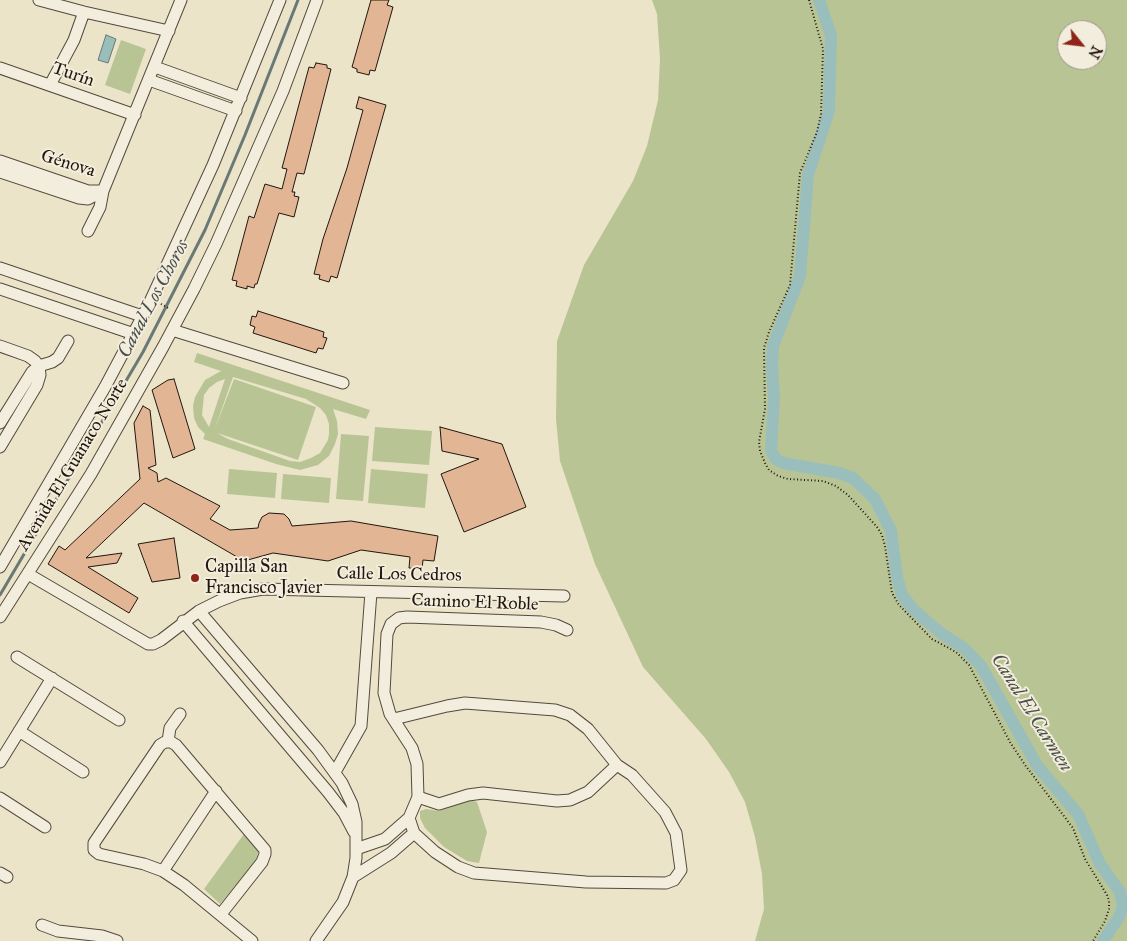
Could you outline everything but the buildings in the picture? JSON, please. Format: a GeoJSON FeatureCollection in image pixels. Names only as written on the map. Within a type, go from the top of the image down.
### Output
{"type":"FeatureCollection","features":[{"type":"Feature","properties":{"kind":"street"},"geometry":{"type":"LineString","coordinates":[[39,0],[169,31]]}},
{"type":"Feature","properties":{"kind":"street"},"geometry":{"type":"LineString","coordinates":[[88,231],[100,207],[103,191],[182,0]]}},
{"type":"Feature","properties":{"kind":"street","name":"Avenida El Guanaco Norte"},"geometry":{"type":"LineString","coordinates":[[0,567],[134,334],[206,182],[280,0]]}},
{"type":"Feature","properties":{"kind":"street","name":"Avenida El Guanaco Norte"},"geometry":{"type":"LineString","coordinates":[[0,617],[92,474],[172,330],[212,251],[254,158],[317,0]]}},
{"type":"Feature","properties":{"kind":"street"},"geometry":{"type":"LineString","coordinates":[[50,85],[74,40],[84,12]]}},
{"type":"Feature","properties":{"kind":"street"},"geometry":{"type":"LineString","coordinates":[[155,67],[241,98]]}},
{"type":"Feature","properties":{"kind":"street","name":"Turín"},"geometry":{"type":"LineString","coordinates":[[0,68],[135,115]]}},
{"type":"Feature","properties":{"kind":"street"},"geometry":{"type":"LineString","coordinates":[[150,80],[236,111]]}},
{"type":"Feature","properties":{"kind":"street","name":"Génova"},"geometry":{"type":"LineString","coordinates":[[0,161],[6,171],[88,191],[103,191]]}},
{"type":"Feature","properties":{"kind":"street"},"geometry":{"type":"LineString","coordinates":[[0,268],[142,316]]}},
{"type":"Feature","properties":{"kind":"street"},"geometry":{"type":"LineString","coordinates":[[34,301],[42,293],[41,282]]}},
{"type":"Feature","properties":{"kind":"street"},"geometry":{"type":"LineString","coordinates":[[0,289],[134,334]]}},
{"type":"Feature","properties":{"kind":"street"},"geometry":{"type":"LineString","coordinates":[[172,330],[343,383]]}},
{"type":"Feature","properties":{"kind":"street"},"geometry":{"type":"LineString","coordinates":[[0,423],[27,378],[39,366],[58,358],[68,342]]}},
{"type":"Feature","properties":{"kind":"street"},"geometry":{"type":"LineString","coordinates":[[0,346],[28,356],[35,361],[39,366],[40,375],[37,385],[0,447]]}},
{"type":"Feature","properties":{"kind":"street","name":"Calle Los Cedros"},"geometry":{"type":"LineString","coordinates":[[28,574],[148,644],[161,640],[198,611],[240,593],[263,590],[564,596]]}},
{"type":"Feature","properties":{"kind":"street"},"geometry":{"type":"LineString","coordinates":[[335,772],[361,726],[371,592]]}},
{"type":"Feature","properties":{"kind":"street"},"geometry":{"type":"LineString","coordinates":[[198,611],[335,772],[349,796],[355,813],[356,849],[353,877],[343,902],[316,941]]}},
{"type":"Feature","properties":{"kind":"street","name":"Camino El Roble"},"geometry":{"type":"LineString","coordinates":[[394,719],[385,701],[383,683],[387,634],[391,624],[399,618],[541,622],[556,625],[567,630]]}},
{"type":"Feature","properties":{"kind":"street"},"geometry":{"type":"LineString","coordinates":[[183,622],[328,792],[344,813],[355,834]]}},
{"type":"Feature","properties":{"kind":"street"},"geometry":{"type":"LineString","coordinates":[[17,657],[119,720]]}},
{"type":"Feature","properties":{"kind":"street"},"geometry":{"type":"LineString","coordinates":[[0,762],[52,678]]}},
{"type":"Feature","properties":{"kind":"street"},"geometry":{"type":"LineString","coordinates":[[356,849],[385,840],[409,818],[418,797],[417,764],[412,748],[394,719],[456,704],[465,704],[555,710],[570,715],[583,724],[617,765],[632,775],[665,812],[674,826],[682,866],[680,874],[674,880],[666,883],[586,882],[474,873],[463,870],[446,860],[414,833],[409,818]]}},
{"type":"Feature","properties":{"kind":"street"},"geometry":{"type":"LineString","coordinates":[[168,741],[170,728],[180,714]]}},
{"type":"Feature","properties":{"kind":"street"},"geometry":{"type":"LineString","coordinates":[[19,730],[83,772]]}},
{"type":"Feature","properties":{"kind":"street"},"geometry":{"type":"LineString","coordinates":[[168,741],[176,745],[216,791],[262,846],[265,854],[262,862],[221,914]]}},
{"type":"Feature","properties":{"kind":"street"},"geometry":{"type":"LineString","coordinates":[[168,741],[160,745],[93,846],[94,850],[99,854],[144,864],[163,871],[221,914],[252,941]]}},
{"type":"Feature","properties":{"kind":"street"},"geometry":{"type":"LineString","coordinates":[[418,797],[439,804],[482,792],[557,801],[570,800],[588,792],[617,765]]}},
{"type":"Feature","properties":{"kind":"street"},"geometry":{"type":"LineString","coordinates":[[328,792],[332,784],[342,783]]}},
{"type":"Feature","properties":{"kind":"street"},"geometry":{"type":"LineString","coordinates":[[163,871],[216,791]]}},
{"type":"Feature","properties":{"kind":"street"},"geometry":{"type":"LineString","coordinates":[[0,798],[44,827]]}},
{"type":"Feature","properties":{"kind":"street"},"geometry":{"type":"LineString","coordinates":[[353,877],[391,853],[414,833]]}},
{"type":"Feature","properties":{"kind":"street"},"geometry":{"type":"LineString","coordinates":[[42,925],[58,931],[102,936],[117,941]]}},
{"type":"Feature","properties":{"kind":"path"},"geometry":{"type":"LineString","coordinates":[[809,0],[823,49],[821,114],[817,132],[800,173],[790,285],[765,342],[763,362],[765,409],[759,442],[760,451],[764,464],[778,476],[788,479],[823,481],[836,486],[848,495],[877,526],[882,535],[892,592],[899,605],[932,639],[956,652],[969,665],[1010,742],[1073,828],[1085,860],[1107,895],[1109,910],[1093,941]]}},
{"type":"Feature","properties":{"kind":"path"},"geometry":{"type":"LineString","coordinates":[[160,303],[174,310]]}},
{"type":"Feature","properties":{"kind":"green space"},"geometry":{"type":"Polygon","coordinates":[[[652,0],[1127,0],[1127,941],[755,941],[764,909],[762,874],[755,837],[745,802],[729,772],[706,739],[643,667],[595,564],[560,461],[556,419],[557,341],[584,265],[633,181],[647,146],[658,100],[660,59],[657,14],[652,0]]]}},
{"type":"Feature","properties":{"kind":"green space"},"geometry":{"type":"Polygon","coordinates":[[[121,40],[146,49],[130,94],[105,85],[121,40]]]}},
{"type":"Feature","properties":{"kind":"green space"},"geometry":{"type":"Polygon","coordinates":[[[197,353],[370,410],[366,419],[333,409],[337,421],[338,434],[329,456],[318,465],[300,470],[276,464],[203,439],[205,434],[198,427],[194,418],[193,406],[195,397],[205,380],[221,371],[194,362],[197,353]],[[233,377],[214,431],[234,379],[316,407],[298,460],[217,433],[228,439],[290,461],[300,462],[320,453],[328,440],[329,424],[326,415],[320,408],[306,399],[233,377]],[[225,379],[209,388],[204,395],[202,415],[209,427],[225,379]]]}},
{"type":"Feature","properties":{"kind":"green space"},"geometry":{"type":"Polygon","coordinates":[[[375,427],[432,431],[429,465],[372,461],[375,427]]]}},
{"type":"Feature","properties":{"kind":"green space"},"geometry":{"type":"Polygon","coordinates":[[[341,434],[369,436],[363,501],[336,499],[341,434]]]}},
{"type":"Feature","properties":{"kind":"green space"},"geometry":{"type":"Polygon","coordinates":[[[229,469],[277,473],[275,498],[227,494],[229,469]]]}},
{"type":"Feature","properties":{"kind":"green space"},"geometry":{"type":"Polygon","coordinates":[[[371,469],[428,474],[425,508],[368,503],[371,469]]]}},
{"type":"Feature","properties":{"kind":"green space"},"geometry":{"type":"Polygon","coordinates":[[[283,474],[331,478],[329,503],[281,499],[283,474]]]}},
{"type":"Feature","properties":{"kind":"green space"},"geometry":{"type":"Polygon","coordinates":[[[470,800],[477,802],[487,832],[479,863],[467,861],[444,847],[425,828],[420,818],[420,811],[426,809],[439,811],[470,800]]]}},
{"type":"Feature","properties":{"kind":"green space"},"geometry":{"type":"Polygon","coordinates":[[[244,834],[259,848],[256,861],[220,904],[204,889],[244,834]]]}},
{"type":"Feature","properties":{"kind":"water"},"geometry":{"type":"Polygon","coordinates":[[[106,35],[116,39],[108,63],[98,60],[106,35]]]}},
{"type":"Feature","properties":{"kind":"waterway","name":"Canal Los Choros"},"geometry":{"type":"LineString","coordinates":[[0,595],[143,352],[205,230],[298,0]]}},
{"type":"Feature","properties":{"kind":"waterway","name":"Canal El Carmen"},"geometry":{"type":"LineString","coordinates":[[819,0],[831,35],[829,111],[808,175],[800,276],[773,346],[774,398],[771,451],[776,459],[783,463],[839,473],[853,478],[875,499],[891,531],[897,577],[902,595],[923,618],[942,634],[964,648],[981,666],[1038,767],[1078,814],[1100,864],[1120,892],[1123,906],[1119,917],[1103,941]]}},
{"type":"Feature","properties":{"kind":"place","name":"Capilla San Francisco Javier"},"geometry":{"type":"Point","coordinates":[195,578]}}]}
